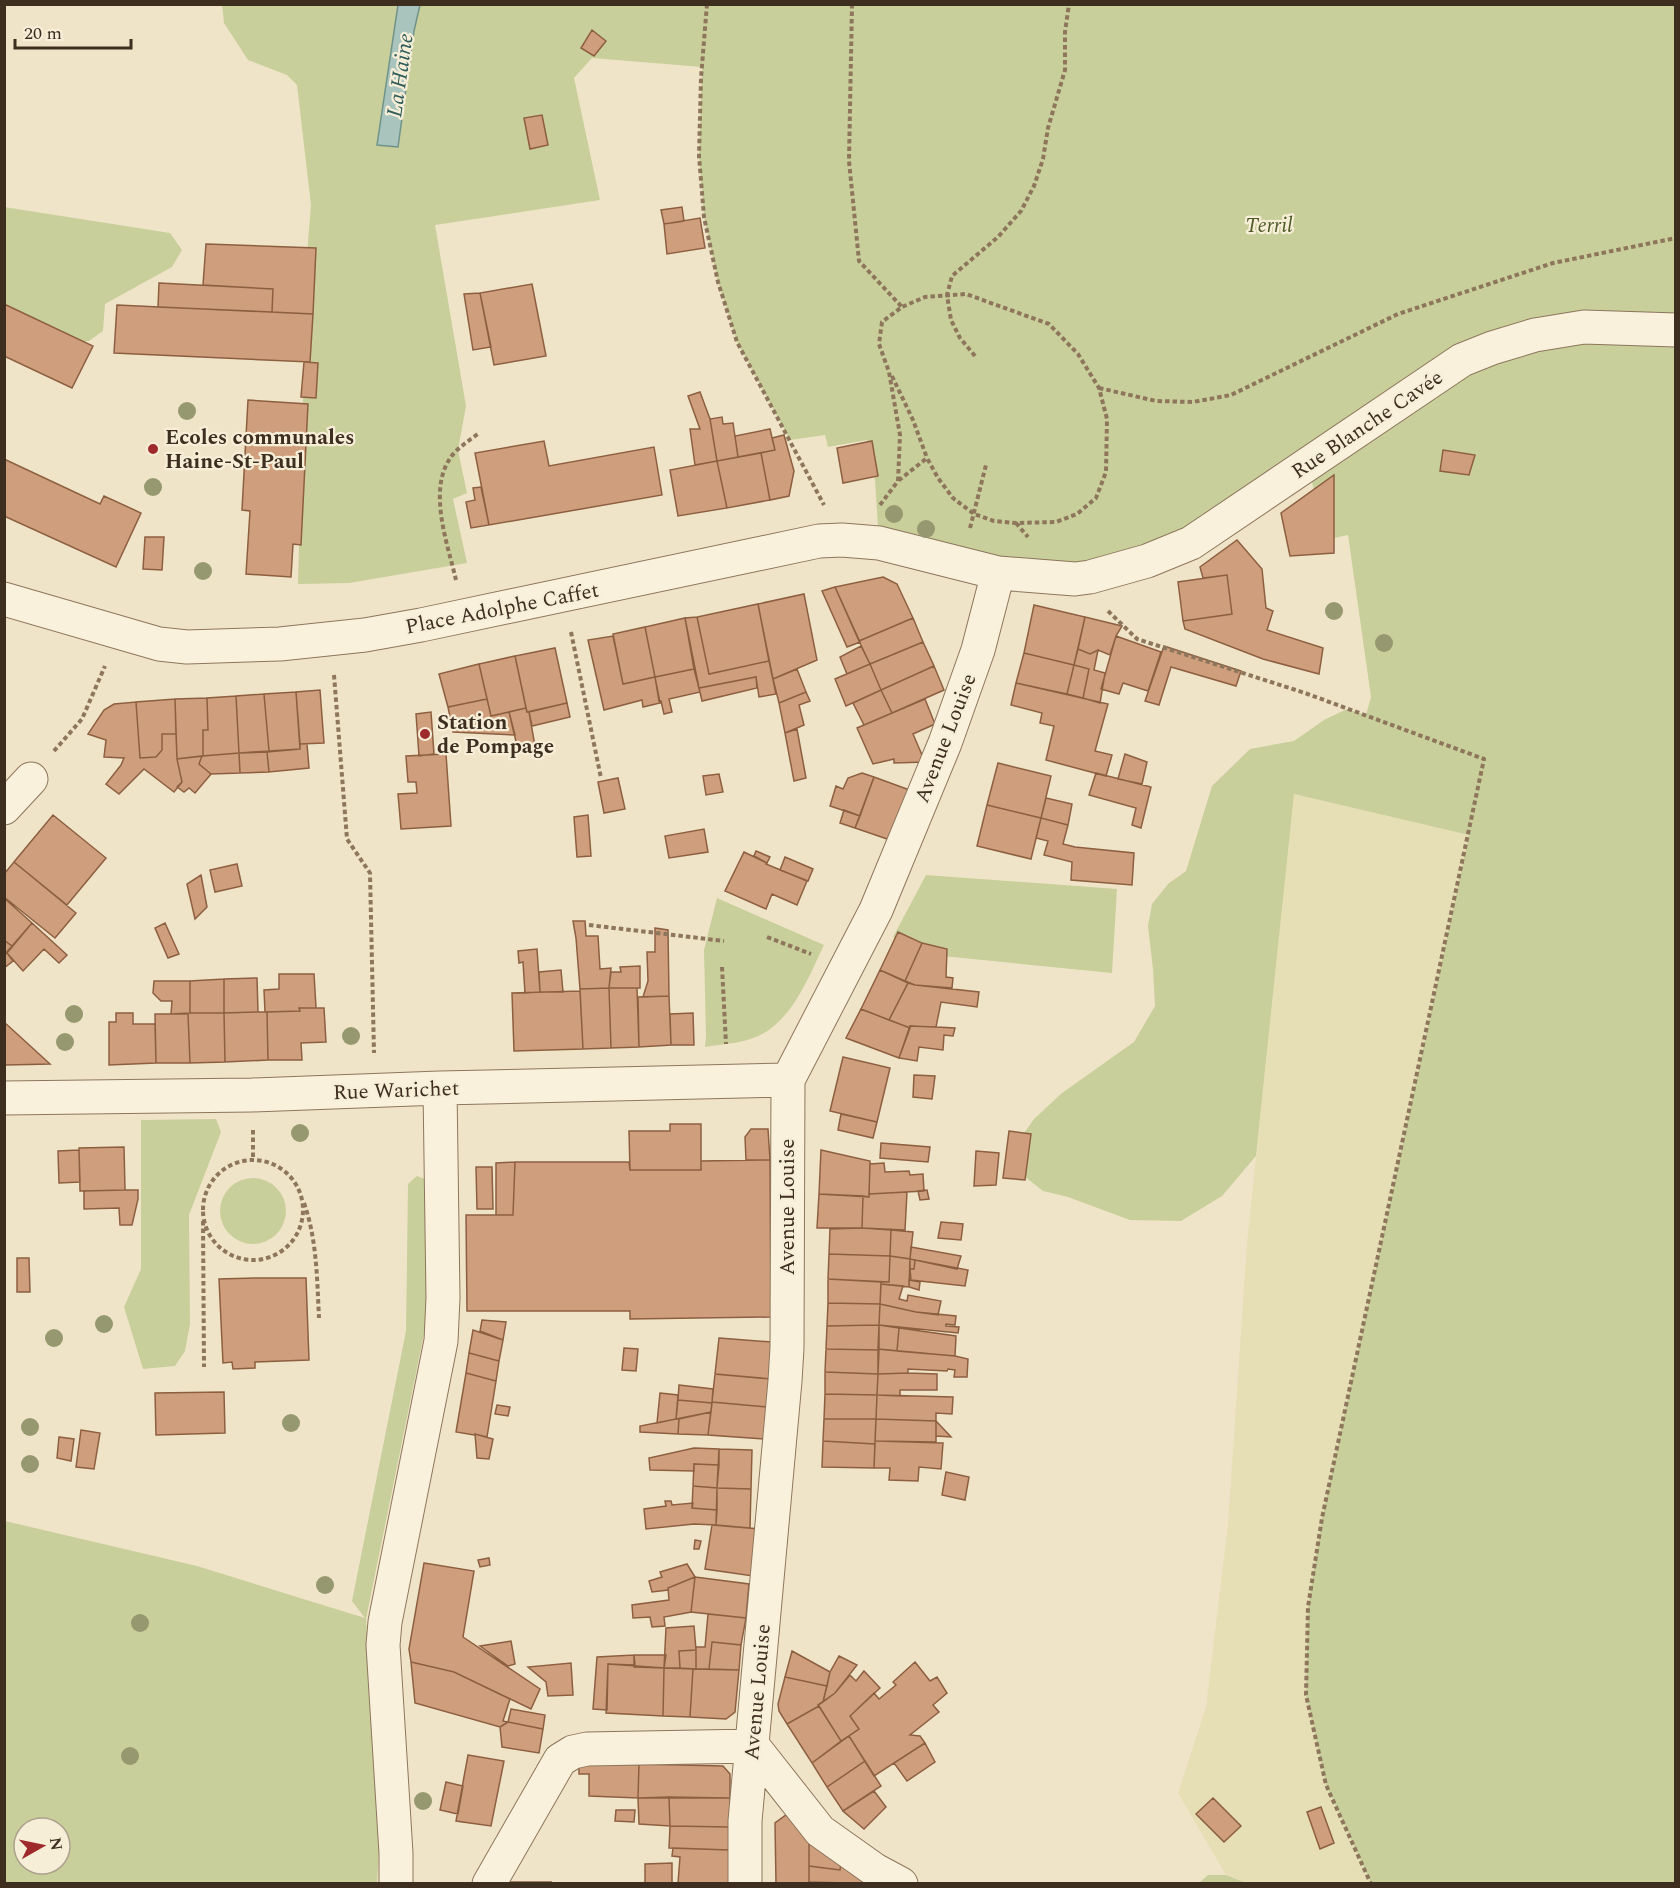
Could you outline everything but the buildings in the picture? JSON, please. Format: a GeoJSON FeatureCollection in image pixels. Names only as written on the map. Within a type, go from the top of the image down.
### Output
{"type":"FeatureCollection","features":[{"type":"Feature","properties":{"kind":"street","name":"Rue Blanche Cavée"},"geometry":{"type":"LineString","coordinates":[[998,573],[1075,579],[1090,577],[1147,561],[1191,543],[1462,360],[1492,348],[1535,335],[1584,327],[1676,330]]}},
{"type":"Feature","properties":{"kind":"street","name":"Place Adolphe Caffet"},"geometry":{"type":"LineString","coordinates":[[4,599],[159,644],[187,647],[247,647],[331,639],[410,627],[819,542],[842,540],[879,543],[998,573]]}},
{"type":"Feature","properties":{"kind":"street","name":"Avenue Louise"},"geometry":{"type":"LineString","coordinates":[[745,1884],[745,1821],[787,1348],[788,1080],[876,910],[945,743],[978,650],[998,573]]}},
{"type":"Feature","properties":{"kind":"street"},"geometry":{"type":"LineString","coordinates":[[4,808],[31,779]]}},
{"type":"Feature","properties":{"kind":"street","name":"Rue Warichet"},"geometry":{"type":"LineString","coordinates":[[4,1098],[252,1095],[788,1080]]}},
{"type":"Feature","properties":{"kind":"street"},"geometry":{"type":"LineString","coordinates":[[396,1884],[383,1645],[385,1622],[441,1341],[443,1298],[440,1088]]}},
{"type":"Feature","properties":{"kind":"street"},"geometry":{"type":"LineString","coordinates":[[489,1884],[560,1761],[573,1752],[587,1749],[753,1746],[820,1831],[874,1870],[902,1884]]}},
{"type":"Feature","properties":{"kind":"path"},"geometry":{"type":"LineString","coordinates":[[707,4],[701,78],[699,156],[704,217],[718,282],[737,342],[842,540],[860,529],[898,481],[927,458]]}},
{"type":"Feature","properties":{"kind":"path"},"geometry":{"type":"LineString","coordinates":[[852,4],[849,161],[859,261],[902,307]]}},
{"type":"Feature","properties":{"kind":"path"},"geometry":{"type":"LineString","coordinates":[[975,356],[960,338],[951,320],[947,296],[952,276],[998,237],[1021,211],[1034,186],[1065,70],[1068,4]]}},
{"type":"Feature","properties":{"kind":"path"},"geometry":{"type":"LineString","coordinates":[[1099,388],[1156,401],[1193,402],[1231,395],[1398,314],[1553,263],[1676,238]]}},
{"type":"Feature","properties":{"kind":"path"},"geometry":{"type":"LineString","coordinates":[[966,294],[1049,324],[1078,354],[1099,388],[1107,418],[1106,472],[1096,498],[1077,514],[1056,522],[994,521],[974,514],[953,498],[938,478],[889,372],[879,344],[882,322],[902,307],[925,297],[947,296],[966,294]]}},
{"type":"Feature","properties":{"kind":"path"},"geometry":{"type":"LineString","coordinates":[[889,372],[900,435],[898,481]]}},
{"type":"Feature","properties":{"kind":"path"},"geometry":{"type":"LineString","coordinates":[[463,617],[439,503],[440,484],[445,466],[452,455],[479,433]]}},
{"type":"Feature","properties":{"kind":"path"},"geometry":{"type":"LineString","coordinates":[[962,564],[986,465]]}},
{"type":"Feature","properties":{"kind":"path"},"geometry":{"type":"LineString","coordinates":[[1075,579],[1137,639],[1305,693],[1484,759],[1322,1518],[1308,1607],[1306,1695],[1326,1785],[1371,1884]]}},
{"type":"Feature","properties":{"kind":"path"},"geometry":{"type":"LineString","coordinates":[[564,596],[601,778]]}},
{"type":"Feature","properties":{"kind":"path"},"geometry":{"type":"LineString","coordinates":[[31,779],[82,719],[119,632]]}},
{"type":"Feature","properties":{"kind":"path"},"geometry":{"type":"LineString","coordinates":[[331,639],[347,839],[370,873],[375,1091]]}},
{"type":"Feature","properties":{"kind":"path"},"geometry":{"type":"LineString","coordinates":[[590,926],[724,941]]}},
{"type":"Feature","properties":{"kind":"path"},"geometry":{"type":"LineString","coordinates":[[767,938],[847,967]]}},
{"type":"Feature","properties":{"kind":"path"},"geometry":{"type":"LineString","coordinates":[[722,967],[729,1081]]}},
{"type":"Feature","properties":{"kind":"path"},"geometry":{"type":"LineString","coordinates":[[204,1367],[204,1197],[211,1182],[222,1170],[237,1162],[253,1160],[270,1162],[284,1170],[295,1183],[310,1220],[315,1244],[319,1318]]}},
{"type":"Feature","properties":{"kind":"path"},"geometry":{"type":"LineString","coordinates":[[203,1214],[207,1230],[216,1244],[228,1254],[244,1260],[261,1260],[276,1255],[290,1245],[299,1231],[303,1215],[302,1198]]}},
{"type":"Feature","properties":{"kind":"shaded area"},"geometry":{"type":"Polygon","coordinates":[[[1294,794],[1469,835],[1322,1518],[1308,1607],[1326,1785],[1371,1883],[1246,1883],[1226,1875],[1178,1793],[1206,1707],[1228,1524],[1247,1243],[1294,794]]]}},
{"type":"Feature","properties":{"kind":"green space","name":"Terril"},"geometry":{"type":"Polygon","coordinates":[[[222,5],[398,5],[377,145],[398,147],[414,31],[420,5],[1675,5],[1675,1883],[1371,1883],[1326,1785],[1306,1695],[1308,1607],[1322,1518],[1469,835],[1294,794],[1256,1156],[1222,1196],[1181,1221],[1130,1220],[1068,1197],[1043,1191],[1019,1172],[1015,1146],[1034,1119],[1062,1093],[1134,1042],[1155,1006],[1148,926],[1152,904],[1168,884],[1186,871],[1212,786],[1250,749],[1294,741],[1324,720],[1347,709],[1366,715],[1371,697],[1348,535],[1325,540],[1308,464],[1090,577],[879,543],[875,480],[867,440],[828,447],[825,435],[790,440],[737,342],[718,282],[704,217],[699,156],[702,67],[592,58],[574,78],[600,200],[435,225],[466,406],[458,450],[467,493],[453,499],[467,563],[349,583],[298,584],[307,254],[311,205],[297,85],[287,75],[248,60],[224,23],[222,5]]]}},
{"type":"Feature","properties":{"kind":"green space"},"geometry":{"type":"Polygon","coordinates":[[[4,207],[170,233],[182,250],[172,267],[105,304],[103,331],[89,341],[72,343],[5,310],[4,207]]]}},
{"type":"Feature","properties":{"kind":"green space"},"geometry":{"type":"Polygon","coordinates":[[[926,875],[1117,889],[1112,973],[942,956],[923,952],[893,937],[926,875]]]}},
{"type":"Feature","properties":{"kind":"green space"},"geometry":{"type":"Polygon","coordinates":[[[717,898],[824,945],[798,998],[780,1021],[756,1037],[705,1047],[704,950],[717,898]]]}},
{"type":"Feature","properties":{"kind":"green space"},"geometry":{"type":"Polygon","coordinates":[[[216,1119],[221,1132],[189,1215],[190,1324],[185,1351],[175,1366],[143,1369],[124,1307],[141,1269],[141,1120],[216,1119]]]}},
{"type":"Feature","properties":{"kind":"green space"},"geometry":{"type":"Polygon","coordinates":[[[417,1176],[428,1180],[428,1314],[366,1619],[380,1834],[377,1883],[5,1884],[5,1521],[197,1566],[365,1618],[352,1601],[406,1331],[408,1184],[417,1176]]]}},
{"type":"Feature","properties":{"kind":"green space"},"geometry":{"type":"Polygon","coordinates":[[[259,1178],[277,1187],[284,1198],[286,1211],[284,1224],[277,1235],[266,1242],[247,1244],[229,1235],[222,1224],[220,1205],[229,1187],[240,1180],[259,1178]]]}},
{"type":"Feature","properties":{"kind":"green space"},"geometry":{"type":"Polygon","coordinates":[[[1208,1875],[1226,1875],[1246,1883],[1199,1883],[1208,1875]]]}},
{"type":"Feature","properties":{"kind":"water","name":"La Haine"},"geometry":{"type":"Polygon","coordinates":[[[398,5],[420,5],[414,31],[398,147],[377,145],[398,5]]]}},
{"type":"Feature","properties":{"kind":"place","name":"Ecoles communales Haine-St-Paul"},"geometry":{"type":"Point","coordinates":[153,449]}},
{"type":"Feature","properties":{"kind":"place","name":"Station de Pompage"},"geometry":{"type":"Point","coordinates":[425,734]}}]}
